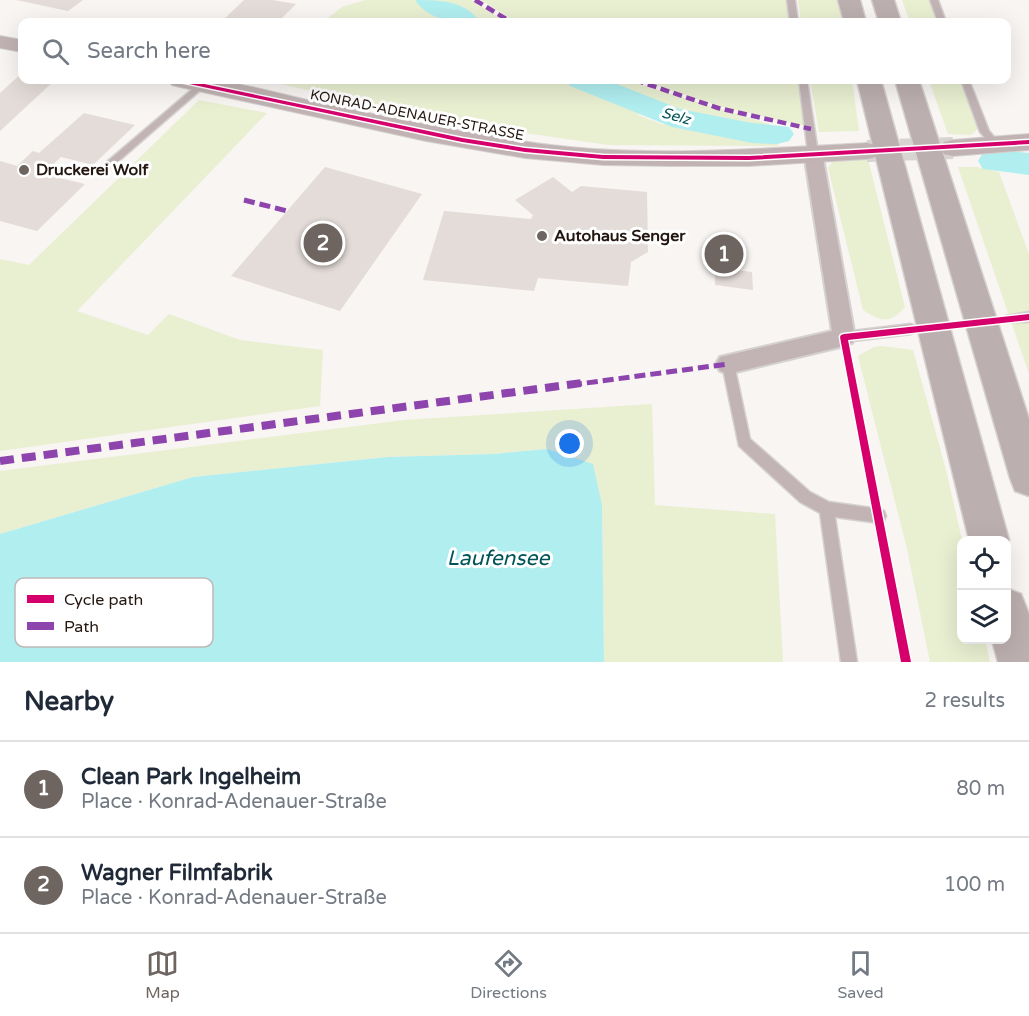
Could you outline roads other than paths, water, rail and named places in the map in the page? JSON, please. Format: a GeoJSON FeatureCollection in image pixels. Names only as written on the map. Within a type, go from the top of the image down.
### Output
{"type":"FeatureCollection","features":[{"type":"Feature","properties":{"kind":"highway"},"geometry":{"type":"LineString","coordinates":[[849,0],[854,18]]}},
{"type":"Feature","properties":{"kind":"highway"},"geometry":{"type":"LineString","coordinates":[[883,0],[889,18]]}},
{"type":"Feature","properties":{"kind":"highway"},"geometry":{"type":"LineString","coordinates":[[870,84],[988,536]]}},
{"type":"Feature","properties":{"kind":"highway"},"geometry":{"type":"LineString","coordinates":[[908,84],[1029,478]]}},
{"type":"Feature","properties":{"kind":"highway"},"geometry":{"type":"LineString","coordinates":[[1011,628],[1020,662]]}},
{"type":"Feature","properties":{"kind":"main road"},"geometry":{"type":"LineString","coordinates":[[0,42],[18,45]]}},
{"type":"Feature","properties":{"kind":"main road","name":"KONRAD-ADENAUER-STRASSE"},"geometry":{"type":"LineString","coordinates":[[200,84],[426,133],[525,150],[603,157],[671,159],[748,158],[867,151]]}},
{"type":"Feature","properties":{"kind":"main road"},"geometry":{"type":"LineString","coordinates":[[953,148],[1029,142]]}},
{"type":"Feature","properties":{"kind":"street"},"geometry":{"type":"LineString","coordinates":[[728,364],[844,337],[813,153]]}},
{"type":"Feature","properties":{"kind":"lane"},"geometry":{"type":"LineString","coordinates":[[791,0],[793,18]]}},
{"type":"Feature","properties":{"kind":"lane"},"geometry":{"type":"LineString","coordinates":[[934,0],[941,18]]}},
{"type":"Feature","properties":{"kind":"lane"},"geometry":{"type":"LineString","coordinates":[[104,169],[189,84]]}},
{"type":"Feature","properties":{"kind":"lane"},"geometry":{"type":"LineString","coordinates":[[804,84],[813,153]]}},
{"type":"Feature","properties":{"kind":"lane"},"geometry":{"type":"LineString","coordinates":[[966,84],[985,132],[996,145]]}},
{"type":"Feature","properties":{"kind":"lane"},"geometry":{"type":"LineString","coordinates":[[1010,319],[1029,317]]}},
{"type":"Feature","properties":{"kind":"lane"},"geometry":{"type":"LineString","coordinates":[[844,337],[911,329]]}},
{"type":"Feature","properties":{"kind":"lane"},"geometry":{"type":"LineString","coordinates":[[728,364],[744,442],[805,496],[827,509],[879,516]]}},
{"type":"Feature","properties":{"kind":"lane"},"geometry":{"type":"LineString","coordinates":[[827,509],[849,662]]}},
{"type":"Feature","properties":{"kind":"water","name":"Laufensee"},"geometry":{"type":"Polygon","coordinates":[[[547,449],[593,464],[602,505],[604,662],[0,662],[0,534],[193,477],[388,457],[493,454],[547,449]]]}},
{"type":"Feature","properties":{"kind":"waterway","name":"Selz"},"geometry":{"type":"LineString","coordinates":[[428,0],[459,18]]}},
{"type":"Feature","properties":{"kind":"waterway","name":"Selz"},"geometry":{"type":"LineString","coordinates":[[591,84],[672,117],[752,133],[777,134]]}},
{"type":"Feature","properties":{"kind":"waterway","name":"Selz"},"geometry":{"type":"LineString","coordinates":[[995,161],[1029,164]]}},
{"type":"Feature","properties":{"kind":"tunnel"},"geometry":{"type":"LineString","coordinates":[[867,151],[953,148]]}},
{"type":"Feature","properties":{"kind":"place","name":"Druckerei Wolf"},"geometry":{"type":"Point","coordinates":[24,170]}},
{"type":"Feature","properties":{"kind":"place","name":"Autohaus Senger"},"geometry":{"type":"Point","coordinates":[542,236]}},
{"type":"Feature","properties":{"kind":"place","name":"Wagner Filmfabrik"},"geometry":{"type":"Point","coordinates":[323,243]}},
{"type":"Feature","properties":{"kind":"place","name":"Clean Park Ingelheim"},"geometry":{"type":"Point","coordinates":[724,254]}}]}
